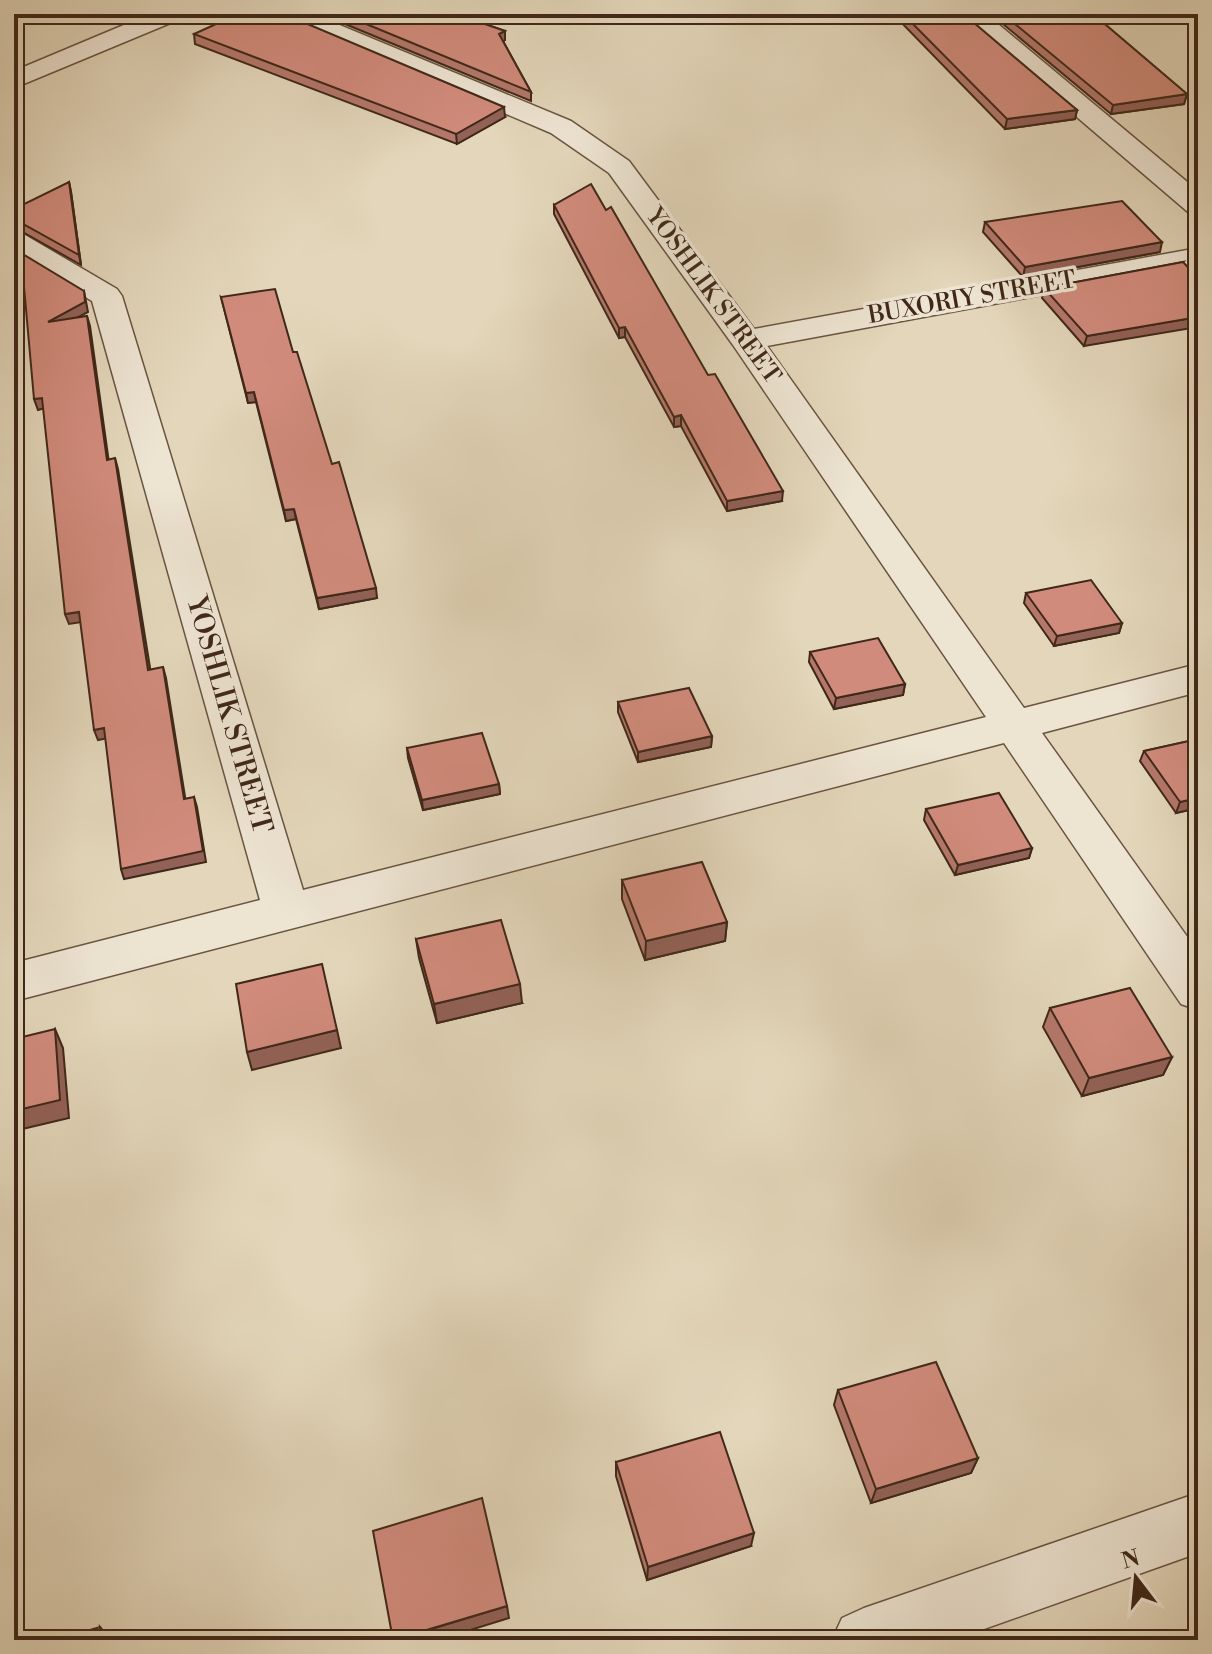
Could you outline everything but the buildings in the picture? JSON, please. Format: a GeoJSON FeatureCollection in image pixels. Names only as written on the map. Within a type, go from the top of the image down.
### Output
{"type":"FeatureCollection","features":[{"type":"Feature","properties":{"kind":"street"},"geometry":{"type":"LineString","coordinates":[[14,80],[171,14]]}},
{"type":"Feature","properties":{"kind":"street","name":"YOSHLIK STREET"},"geometry":{"type":"LineString","coordinates":[[292,14],[561,127],[619,167],[746,340],[1198,990]]}},
{"type":"Feature","properties":{"kind":"street"},"geometry":{"type":"LineString","coordinates":[[962,14],[976,18],[1198,206]]}},
{"type":"Feature","properties":{"kind":"street","name":"YOSHLIK STREET"},"geometry":{"type":"LineString","coordinates":[[14,241],[106,296],[287,913]]}},
{"type":"Feature","properties":{"kind":"street","name":"BUXORIY STREET"},"geometry":{"type":"LineString","coordinates":[[746,340],[1198,257]]}},
{"type":"Feature","properties":{"kind":"street"},"geometry":{"type":"LineString","coordinates":[[14,982],[1198,678]]}},
{"type":"Feature","properties":{"kind":"street"},"geometry":{"type":"LineString","coordinates":[[864,1640],[1198,1523]]}}]}
